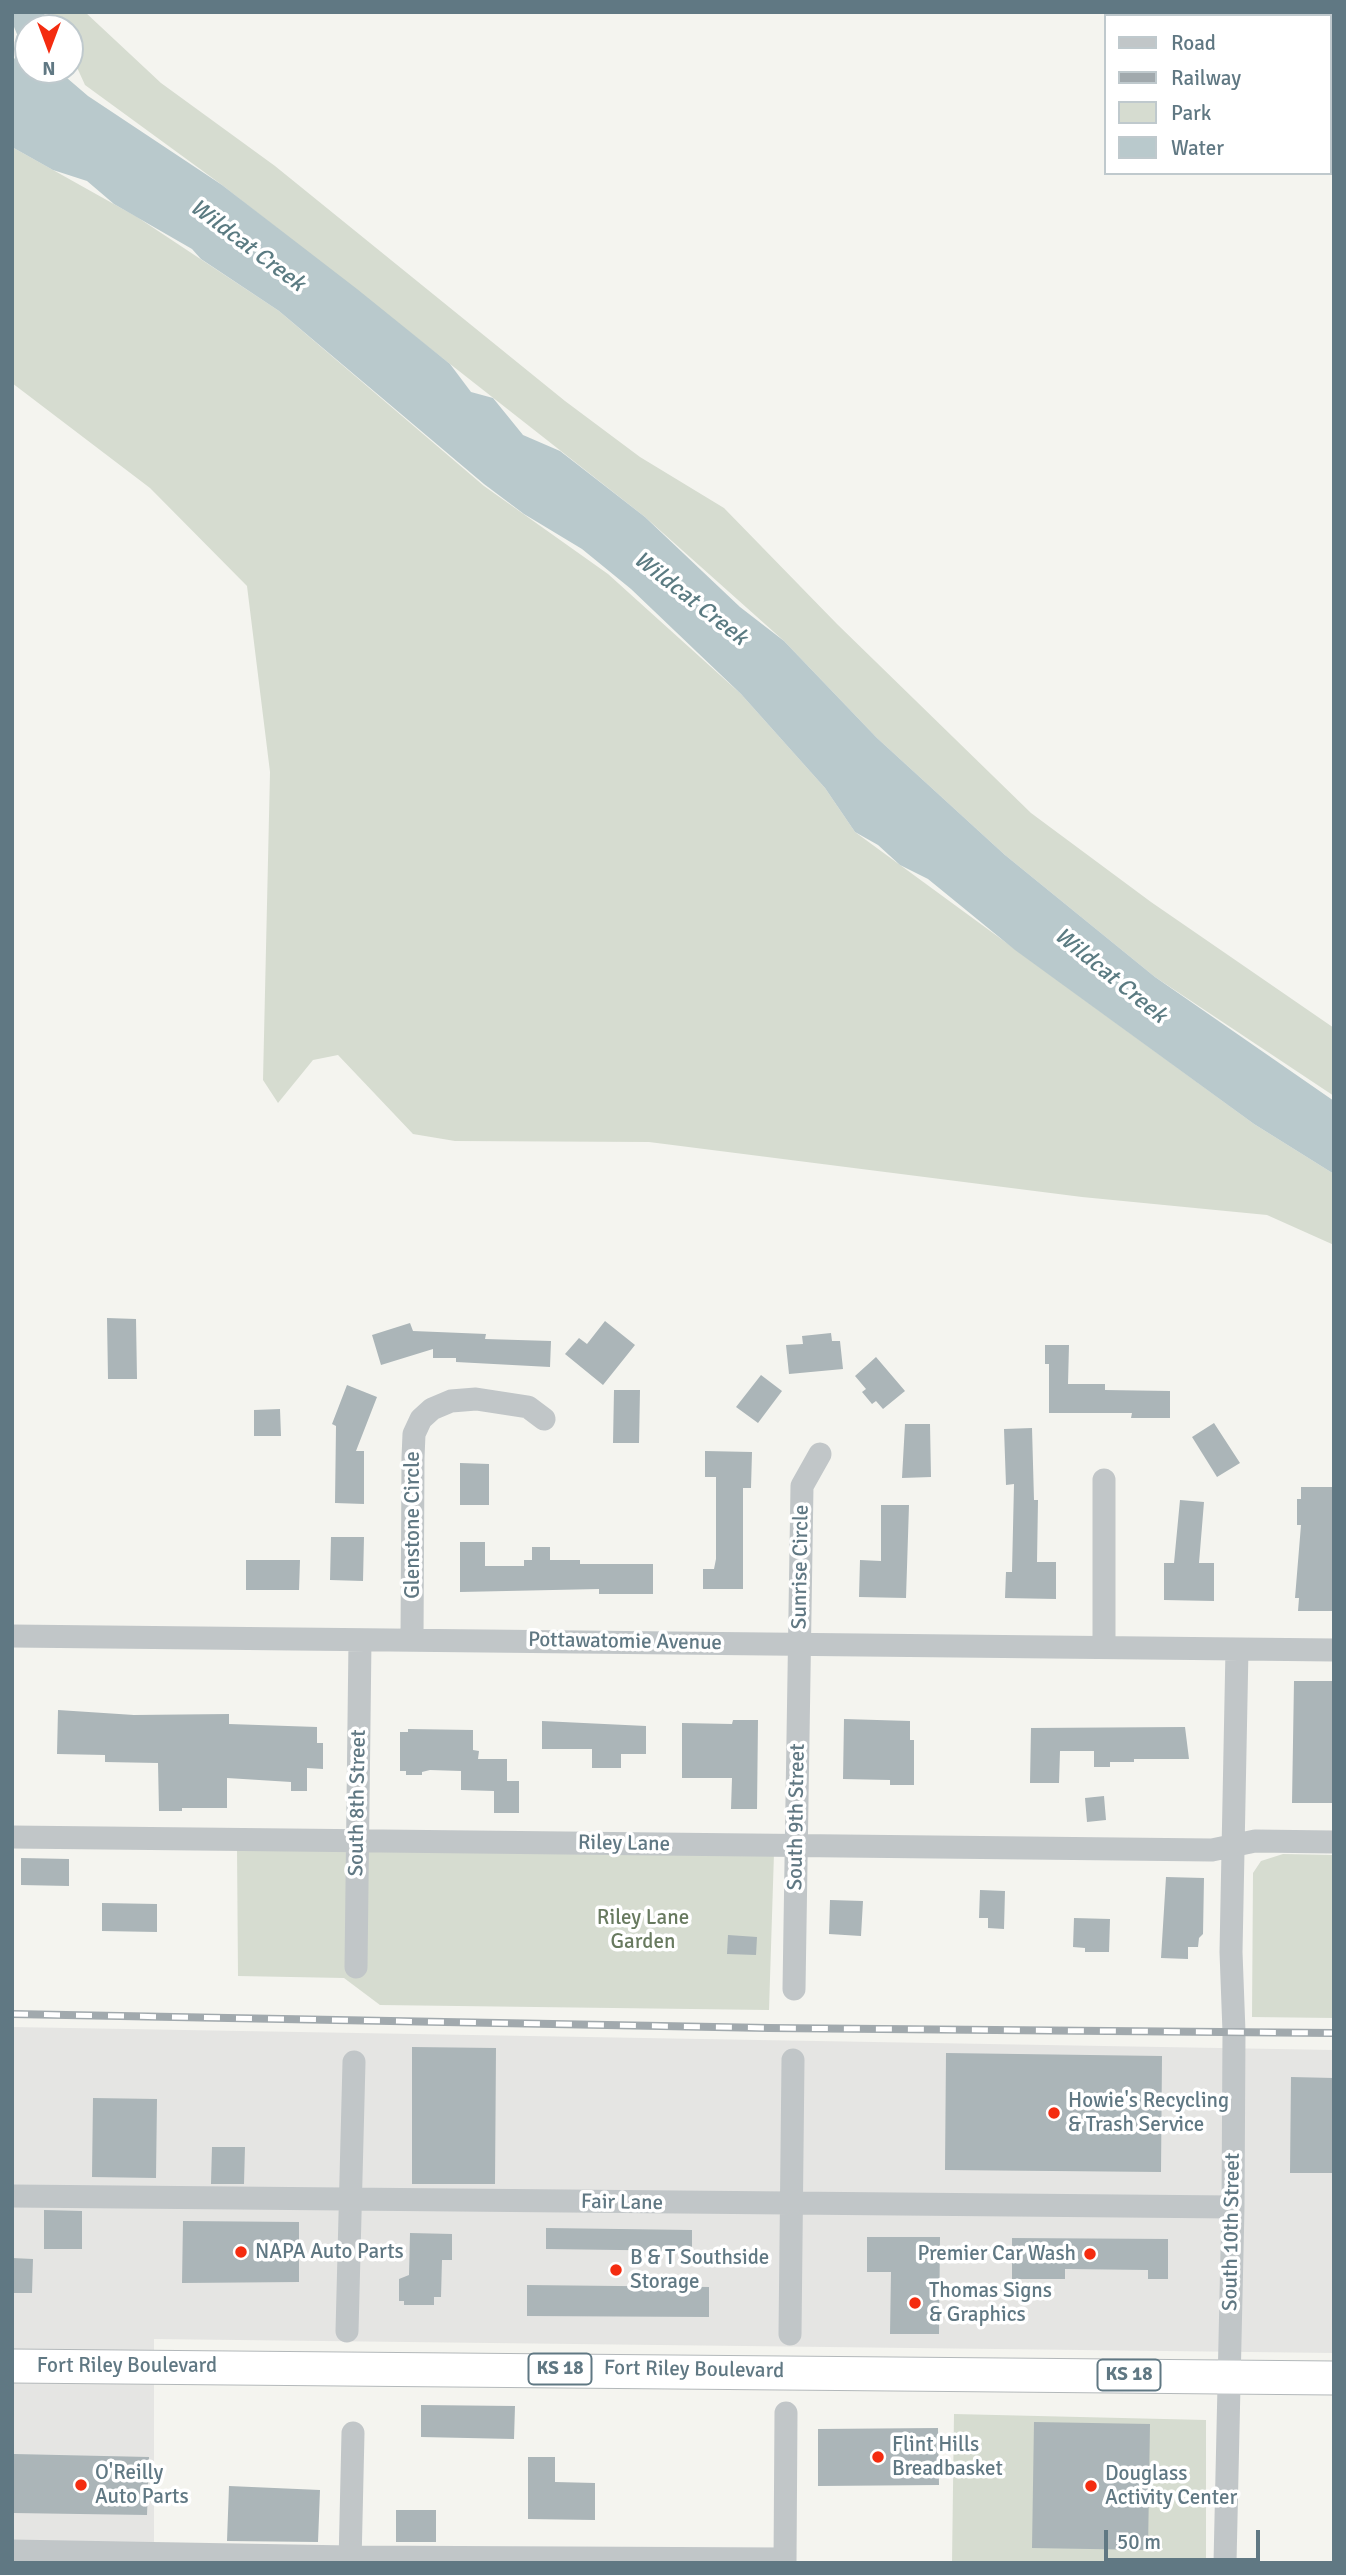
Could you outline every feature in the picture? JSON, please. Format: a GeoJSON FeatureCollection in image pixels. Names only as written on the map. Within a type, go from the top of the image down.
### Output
{"type":"FeatureCollection","features":[{"type":"Feature","properties":{"kind":"highway","name":"Fort Riley Boulevard"},"geometry":{"type":"LineString","coordinates":[[12,2366],[1334,2378]]}},
{"type":"Feature","properties":{"kind":"street","name":"Glenstone Circle"},"geometry":{"type":"LineString","coordinates":[[412,1640],[413,1458],[414,1434],[421,1419],[432,1409],[451,1401],[476,1399],[528,1406],[544,1419]]}},
{"type":"Feature","properties":{"kind":"street","name":"Sunrise Circle"},"geometry":{"type":"LineString","coordinates":[[800,1644],[802,1486],[821,1454]]}},
{"type":"Feature","properties":{"kind":"street"},"geometry":{"type":"LineString","coordinates":[[1104,1480],[1104,1647]]}},
{"type":"Feature","properties":{"kind":"street","name":"Pottawatomie Avenue"},"geometry":{"type":"LineString","coordinates":[[12,1636],[1334,1650]]}},
{"type":"Feature","properties":{"kind":"street","name":"South 8th Street"},"geometry":{"type":"LineString","coordinates":[[356,1967],[360,1640]]}},
{"type":"Feature","properties":{"kind":"street","name":"South 9th Street"},"geometry":{"type":"LineString","coordinates":[[794,1989],[800,1644]]}},
{"type":"Feature","properties":{"kind":"street","name":"South 10th Street"},"geometry":{"type":"LineString","coordinates":[[1225,2563],[1233,2207],[1234,2032],[1231,1952],[1237,1648]]}},
{"type":"Feature","properties":{"kind":"street","name":"Riley Lane"},"geometry":{"type":"LineString","coordinates":[[12,1837],[1212,1850],[1234,1845]]}},
{"type":"Feature","properties":{"kind":"street"},"geometry":{"type":"LineString","coordinates":[[1234,1845],[1255,1841],[1334,1842]]}},
{"type":"Feature","properties":{"kind":"street"},"geometry":{"type":"LineString","coordinates":[[790,2334],[793,2060]]}},
{"type":"Feature","properties":{"kind":"street"},"geometry":{"type":"LineString","coordinates":[[347,2332],[354,2062]]}},
{"type":"Feature","properties":{"kind":"street","name":"Fair Lane"},"geometry":{"type":"LineString","coordinates":[[12,2196],[1233,2207]]}},
{"type":"Feature","properties":{"kind":"street"},"geometry":{"type":"LineString","coordinates":[[12,2551],[350,2560],[785,2561],[786,2413]]}},
{"type":"Feature","properties":{"kind":"street"},"geometry":{"type":"LineString","coordinates":[[350,2560],[353,2433]]}},
{"type":"Feature","properties":{"kind":"shaded area"},"geometry":{"type":"Polygon","coordinates":[[[12,2027],[1334,2050],[1334,2353],[154,2339],[154,2546],[12,2547],[12,2027]]]}},
{"type":"Feature","properties":{"kind":"green space"},"geometry":{"type":"Polygon","coordinates":[[[50,12],[85,12],[161,83],[275,166],[565,401],[640,457],[724,508],[837,624],[1031,813],[1151,902],[1334,1028],[1334,1096],[1155,977],[1005,855],[877,738],[784,641],[645,517],[222,185],[85,85],[84,14],[50,12]]]}},
{"type":"Feature","properties":{"kind":"green space"},"geometry":{"type":"Polygon","coordinates":[[[12,147],[137,217],[279,311],[484,486],[608,574],[741,694],[825,788],[855,832],[1254,1124],[1334,1174],[1334,1245],[1267,1215],[1082,1197],[649,1142],[455,1141],[413,1134],[338,1055],[313,1060],[278,1103],[263,1080],[270,772],[247,586],[150,488],[12,383],[12,147]]]}},
{"type":"Feature","properties":{"kind":"green space","name":"Riley Lane Garden"},"geometry":{"type":"Polygon","coordinates":[[[237,1848],[774,1853],[769,2010],[380,2005],[344,1978],[238,1976],[237,1848]]]}},
{"type":"Feature","properties":{"kind":"green space"},"geometry":{"type":"Polygon","coordinates":[[[1283,1854],[1334,1855],[1334,2018],[1252,2017],[1253,1873],[1261,1861],[1283,1854]]]}},
{"type":"Feature","properties":{"kind":"green space"},"geometry":{"type":"Polygon","coordinates":[[[954,2414],[1206,2420],[1206,2563],[952,2563],[954,2414]]]}},
{"type":"Feature","properties":{"kind":"water","name":"Wildcat Creek"},"geometry":{"type":"Polygon","coordinates":[[[12,12],[44,14],[14,14],[14,27],[12,12]]]}},
{"type":"Feature","properties":{"kind":"water","name":"Wildcat Creek"},"geometry":{"type":"Polygon","coordinates":[[[14,60],[14,84],[74,84],[222,185],[450,364],[471,392],[493,398],[523,435],[560,451],[645,517],[740,607],[784,641],[877,738],[1005,855],[1155,977],[1334,1101],[1334,1174],[1254,1124],[1015,950],[928,879],[900,865],[878,845],[855,832],[825,788],[741,694],[631,589],[582,549],[524,514],[484,484],[279,311],[201,259],[192,249],[114,204],[87,181],[53,170],[12,147],[14,60]]]}},
{"type":"Feature","properties":{"kind":"building"},"geometry":{"type":"Polygon","coordinates":[[[107,1318],[136,1319],[137,1379],[108,1379],[107,1318]]]}},
{"type":"Feature","properties":{"kind":"building"},"geometry":{"type":"Polygon","coordinates":[[[605,1321],[635,1345],[603,1385],[565,1354],[579,1338],[587,1344],[605,1321]]]}},
{"type":"Feature","properties":{"kind":"building"},"geometry":{"type":"Polygon","coordinates":[[[410,1323],[413,1331],[486,1334],[485,1339],[551,1341],[550,1367],[456,1362],[456,1358],[433,1358],[433,1349],[381,1365],[372,1335],[410,1323]]]}},
{"type":"Feature","properties":{"kind":"building"},"geometry":{"type":"Polygon","coordinates":[[[831,1333],[832,1341],[840,1341],[843,1369],[789,1374],[786,1345],[803,1344],[802,1336],[831,1333]]]}},
{"type":"Feature","properties":{"kind":"building"},"geometry":{"type":"Polygon","coordinates":[[[1045,1345],[1069,1345],[1068,1384],[1105,1384],[1105,1390],[1170,1391],[1170,1418],[1131,1418],[1132,1413],[1049,1413],[1049,1364],[1045,1364],[1045,1345]]]}},
{"type":"Feature","properties":{"kind":"building"},"geometry":{"type":"Polygon","coordinates":[[[876,1357],[905,1391],[883,1409],[876,1401],[872,1404],[862,1392],[866,1389],[855,1376],[876,1357]]]}},
{"type":"Feature","properties":{"kind":"building"},"geometry":{"type":"Polygon","coordinates":[[[761,1375],[782,1391],[758,1423],[736,1407],[761,1375]]]}},
{"type":"Feature","properties":{"kind":"building"},"geometry":{"type":"Polygon","coordinates":[[[347,1385],[377,1397],[356,1451],[364,1451],[364,1504],[335,1503],[336,1426],[332,1424],[347,1385]]]}},
{"type":"Feature","properties":{"kind":"building"},"geometry":{"type":"Polygon","coordinates":[[[614,1390],[640,1390],[639,1443],[613,1443],[614,1390]]]}},
{"type":"Feature","properties":{"kind":"building"},"geometry":{"type":"Polygon","coordinates":[[[280,1409],[281,1436],[254,1436],[254,1410],[280,1409]]]}},
{"type":"Feature","properties":{"kind":"building"},"geometry":{"type":"Polygon","coordinates":[[[1214,1423],[1240,1463],[1217,1477],[1192,1437],[1214,1423]]]}},
{"type":"Feature","properties":{"kind":"building"},"geometry":{"type":"Polygon","coordinates":[[[905,1424],[930,1424],[931,1477],[902,1478],[905,1424]]]}},
{"type":"Feature","properties":{"kind":"building"},"geometry":{"type":"Polygon","coordinates":[[[1032,1428],[1034,1500],[1038,1500],[1037,1562],[1056,1562],[1056,1599],[1005,1598],[1006,1572],[1012,1572],[1014,1484],[1006,1485],[1004,1429],[1032,1428]]]}},
{"type":"Feature","properties":{"kind":"building"},"geometry":{"type":"Polygon","coordinates":[[[705,1451],[752,1452],[751,1488],[743,1488],[743,1589],[703,1589],[703,1569],[714,1569],[716,1559],[716,1477],[705,1477],[705,1451]]]}},
{"type":"Feature","properties":{"kind":"building"},"geometry":{"type":"Polygon","coordinates":[[[460,1463],[489,1464],[489,1505],[460,1505],[460,1463]]]}},
{"type":"Feature","properties":{"kind":"building"},"geometry":{"type":"Polygon","coordinates":[[[1301,1487],[1334,1487],[1334,1611],[1298,1611],[1299,1598],[1295,1598],[1301,1525],[1297,1525],[1297,1499],[1301,1499],[1301,1487]]]}},
{"type":"Feature","properties":{"kind":"building"},"geometry":{"type":"Polygon","coordinates":[[[1180,1500],[1204,1502],[1199,1563],[1214,1563],[1214,1601],[1164,1600],[1164,1563],[1174,1563],[1180,1500]]]}},
{"type":"Feature","properties":{"kind":"building"},"geometry":{"type":"Polygon","coordinates":[[[881,1505],[909,1505],[906,1598],[859,1597],[860,1560],[881,1561],[881,1505]]]}},
{"type":"Feature","properties":{"kind":"building"},"geometry":{"type":"Polygon","coordinates":[[[331,1537],[364,1537],[363,1581],[330,1580],[331,1537]]]}},
{"type":"Feature","properties":{"kind":"building"},"geometry":{"type":"Polygon","coordinates":[[[460,1542],[485,1542],[485,1566],[524,1566],[524,1560],[532,1560],[532,1547],[550,1547],[550,1560],[580,1560],[580,1564],[653,1564],[653,1594],[599,1594],[599,1589],[460,1592],[460,1542]]]}},
{"type":"Feature","properties":{"kind":"building"},"geometry":{"type":"Polygon","coordinates":[[[246,1560],[300,1560],[299,1590],[246,1590],[246,1560]]]}},
{"type":"Feature","properties":{"kind":"building"},"geometry":{"type":"Polygon","coordinates":[[[1294,1681],[1334,1681],[1334,1803],[1292,1803],[1294,1681]]]}},
{"type":"Feature","properties":{"kind":"building"},"geometry":{"type":"Polygon","coordinates":[[[58,1710],[134,1715],[229,1714],[229,1724],[317,1727],[317,1743],[323,1743],[323,1769],[307,1768],[307,1791],[291,1791],[291,1782],[227,1778],[227,1808],[159,1811],[158,1763],[105,1762],[105,1755],[57,1754],[58,1710]]]}},
{"type":"Feature","properties":{"kind":"building"},"geometry":{"type":"Polygon","coordinates":[[[844,1719],[910,1721],[910,1740],[914,1740],[914,1785],[890,1785],[890,1780],[843,1779],[844,1719]]]}},
{"type":"Feature","properties":{"kind":"building"},"geometry":{"type":"Polygon","coordinates":[[[733,1720],[758,1720],[757,1809],[731,1809],[732,1778],[682,1778],[682,1723],[732,1724],[733,1720]]]}},
{"type":"Feature","properties":{"kind":"building"},"geometry":{"type":"Polygon","coordinates":[[[542,1721],[646,1726],[646,1754],[621,1754],[621,1768],[592,1768],[592,1749],[542,1749],[542,1721]]]}},
{"type":"Feature","properties":{"kind":"building"},"geometry":{"type":"Polygon","coordinates":[[[1185,1727],[1189,1759],[1134,1759],[1134,1762],[1110,1762],[1110,1767],[1094,1767],[1094,1751],[1060,1751],[1059,1783],[1030,1783],[1031,1728],[1185,1727]]]}},
{"type":"Feature","properties":{"kind":"building"},"geometry":{"type":"Polygon","coordinates":[[[408,1729],[473,1730],[473,1750],[479,1751],[478,1759],[507,1759],[507,1781],[519,1781],[519,1813],[494,1813],[494,1791],[461,1790],[461,1771],[430,1770],[422,1772],[422,1775],[406,1775],[406,1771],[400,1771],[400,1732],[408,1732],[408,1729]]]}},
{"type":"Feature","properties":{"kind":"building"},"geometry":{"type":"Polygon","coordinates":[[[1104,1796],[1106,1820],[1087,1822],[1085,1798],[1104,1796]]]}},
{"type":"Feature","properties":{"kind":"building"},"geometry":{"type":"Polygon","coordinates":[[[21,1858],[69,1859],[69,1886],[21,1885],[21,1858]]]}},
{"type":"Feature","properties":{"kind":"building"},"geometry":{"type":"Polygon","coordinates":[[[1166,1877],[1204,1878],[1203,1934],[1199,1938],[1198,1947],[1188,1947],[1188,1959],[1161,1958],[1166,1877]]]}},
{"type":"Feature","properties":{"kind":"building"},"geometry":{"type":"Polygon","coordinates":[[[980,1890],[1005,1891],[1004,1929],[988,1928],[988,1918],[979,1918],[980,1890]]]}},
{"type":"Feature","properties":{"kind":"building"},"geometry":{"type":"Polygon","coordinates":[[[830,1900],[863,1901],[861,1936],[829,1934],[830,1900]]]}},
{"type":"Feature","properties":{"kind":"building"},"geometry":{"type":"Polygon","coordinates":[[[102,1903],[157,1904],[157,1932],[102,1931],[102,1903]]]}},
{"type":"Feature","properties":{"kind":"building"},"geometry":{"type":"Polygon","coordinates":[[[1074,1918],[1110,1919],[1109,1952],[1085,1952],[1085,1948],[1073,1947],[1074,1918]]]}},
{"type":"Feature","properties":{"kind":"building"},"geometry":{"type":"Polygon","coordinates":[[[728,1935],[757,1937],[756,1955],[727,1954],[728,1935]]]}},
{"type":"Feature","properties":{"kind":"building"},"geometry":{"type":"Polygon","coordinates":[[[412,2047],[496,2048],[495,2184],[412,2184],[412,2047]]]}},
{"type":"Feature","properties":{"kind":"building","name":"Howie's Recycling & Trash Service"},"geometry":{"type":"Polygon","coordinates":[[[946,2053],[1162,2056],[1161,2172],[945,2170],[946,2053]]]}},
{"type":"Feature","properties":{"kind":"building"},"geometry":{"type":"Polygon","coordinates":[[[1291,2077],[1334,2078],[1334,2173],[1290,2173],[1291,2077]]]}},
{"type":"Feature","properties":{"kind":"building"},"geometry":{"type":"Polygon","coordinates":[[[93,2098],[157,2099],[156,2178],[92,2177],[93,2098]]]}},
{"type":"Feature","properties":{"kind":"building"},"geometry":{"type":"Polygon","coordinates":[[[212,2147],[245,2147],[244,2184],[211,2184],[212,2147]]]}},
{"type":"Feature","properties":{"kind":"building"},"geometry":{"type":"Polygon","coordinates":[[[44,2210],[82,2211],[82,2249],[44,2249],[44,2210]]]}},
{"type":"Feature","properties":{"kind":"building","name":"NAPA Auto Parts"},"geometry":{"type":"Polygon","coordinates":[[[183,2221],[299,2222],[299,2282],[182,2283],[183,2221]]]}},
{"type":"Feature","properties":{"kind":"building"},"geometry":{"type":"Polygon","coordinates":[[[546,2228],[692,2230],[692,2251],[546,2249],[546,2228]]]}},
{"type":"Feature","properties":{"kind":"building"},"geometry":{"type":"Polygon","coordinates":[[[410,2233],[452,2234],[452,2260],[442,2260],[441,2297],[434,2297],[434,2305],[404,2305],[404,2301],[399,2301],[399,2279],[409,2275],[410,2233]]]}},
{"type":"Feature","properties":{"kind":"building","name":"Thomas Signs & Graphics"},"geometry":{"type":"Polygon","coordinates":[[[867,2237],[940,2237],[939,2334],[890,2334],[891,2272],[867,2272],[867,2237]]]}},
{"type":"Feature","properties":{"kind":"building","name":"Premier Car Wash"},"geometry":{"type":"Polygon","coordinates":[[[1012,2238],[1168,2239],[1168,2279],[1148,2279],[1148,2270],[1065,2269],[1065,2279],[1012,2279],[1012,2238]]]}},
{"type":"Feature","properties":{"kind":"building"},"geometry":{"type":"Polygon","coordinates":[[[12,2258],[33,2259],[32,2293],[12,2293],[12,2258]]]}},
{"type":"Feature","properties":{"kind":"building"},"geometry":{"type":"Polygon","coordinates":[[[527,2285],[709,2287],[709,2317],[527,2316],[527,2285]]]}},
{"type":"Feature","properties":{"kind":"building"},"geometry":{"type":"Polygon","coordinates":[[[421,2405],[515,2406],[514,2439],[421,2437],[421,2405]]]}},
{"type":"Feature","properties":{"kind":"building","name":"Douglass Activity Center"},"geometry":{"type":"Polygon","coordinates":[[[1034,2422],[1150,2424],[1148,2550],[1032,2548],[1034,2422]]]}},
{"type":"Feature","properties":{"kind":"building","name":"Flint Hills Breadbasket"},"geometry":{"type":"Polygon","coordinates":[[[938,2428],[939,2485],[818,2486],[818,2429],[938,2428]]]}},
{"type":"Feature","properties":{"kind":"building","name":"O'Reilly Auto Parts"},"geometry":{"type":"Polygon","coordinates":[[[14,2454],[149,2457],[147,2515],[13,2513],[14,2454]]]}},
{"type":"Feature","properties":{"kind":"building"},"geometry":{"type":"Polygon","coordinates":[[[528,2457],[555,2457],[555,2482],[595,2483],[595,2520],[528,2519],[528,2457]]]}},
{"type":"Feature","properties":{"kind":"building"},"geometry":{"type":"Polygon","coordinates":[[[229,2486],[320,2490],[318,2542],[227,2541],[229,2486]]]}},
{"type":"Feature","properties":{"kind":"building"},"geometry":{"type":"Polygon","coordinates":[[[396,2510],[436,2510],[436,2542],[396,2542],[396,2510]]]}},
{"type":"Feature","properties":{"kind":"railway"},"geometry":{"type":"LineString","coordinates":[[12,2014],[769,2028],[1334,2033]]}},
{"type":"Feature","properties":{"kind":"place","name":"Howie's Recycling & Trash Service"},"geometry":{"type":"Point","coordinates":[1054,2113]}},
{"type":"Feature","properties":{"kind":"place","name":"NAPA Auto Parts"},"geometry":{"type":"Point","coordinates":[241,2252]}},
{"type":"Feature","properties":{"kind":"place","name":"Premier Car Wash"},"geometry":{"type":"Point","coordinates":[1090,2254]}},
{"type":"Feature","properties":{"kind":"place","name":"B & T Southside Storage"},"geometry":{"type":"Point","coordinates":[616,2270]}},
{"type":"Feature","properties":{"kind":"place","name":"Thomas Signs & Graphics"},"geometry":{"type":"Point","coordinates":[915,2303]}},
{"type":"Feature","properties":{"kind":"place","name":"Flint Hills Breadbasket"},"geometry":{"type":"Point","coordinates":[878,2457]}},
{"type":"Feature","properties":{"kind":"place","name":"O'Reilly Auto Parts"},"geometry":{"type":"Point","coordinates":[81,2485]}},
{"type":"Feature","properties":{"kind":"place","name":"Douglass Activity Center"},"geometry":{"type":"Point","coordinates":[1091,2486]}}]}
